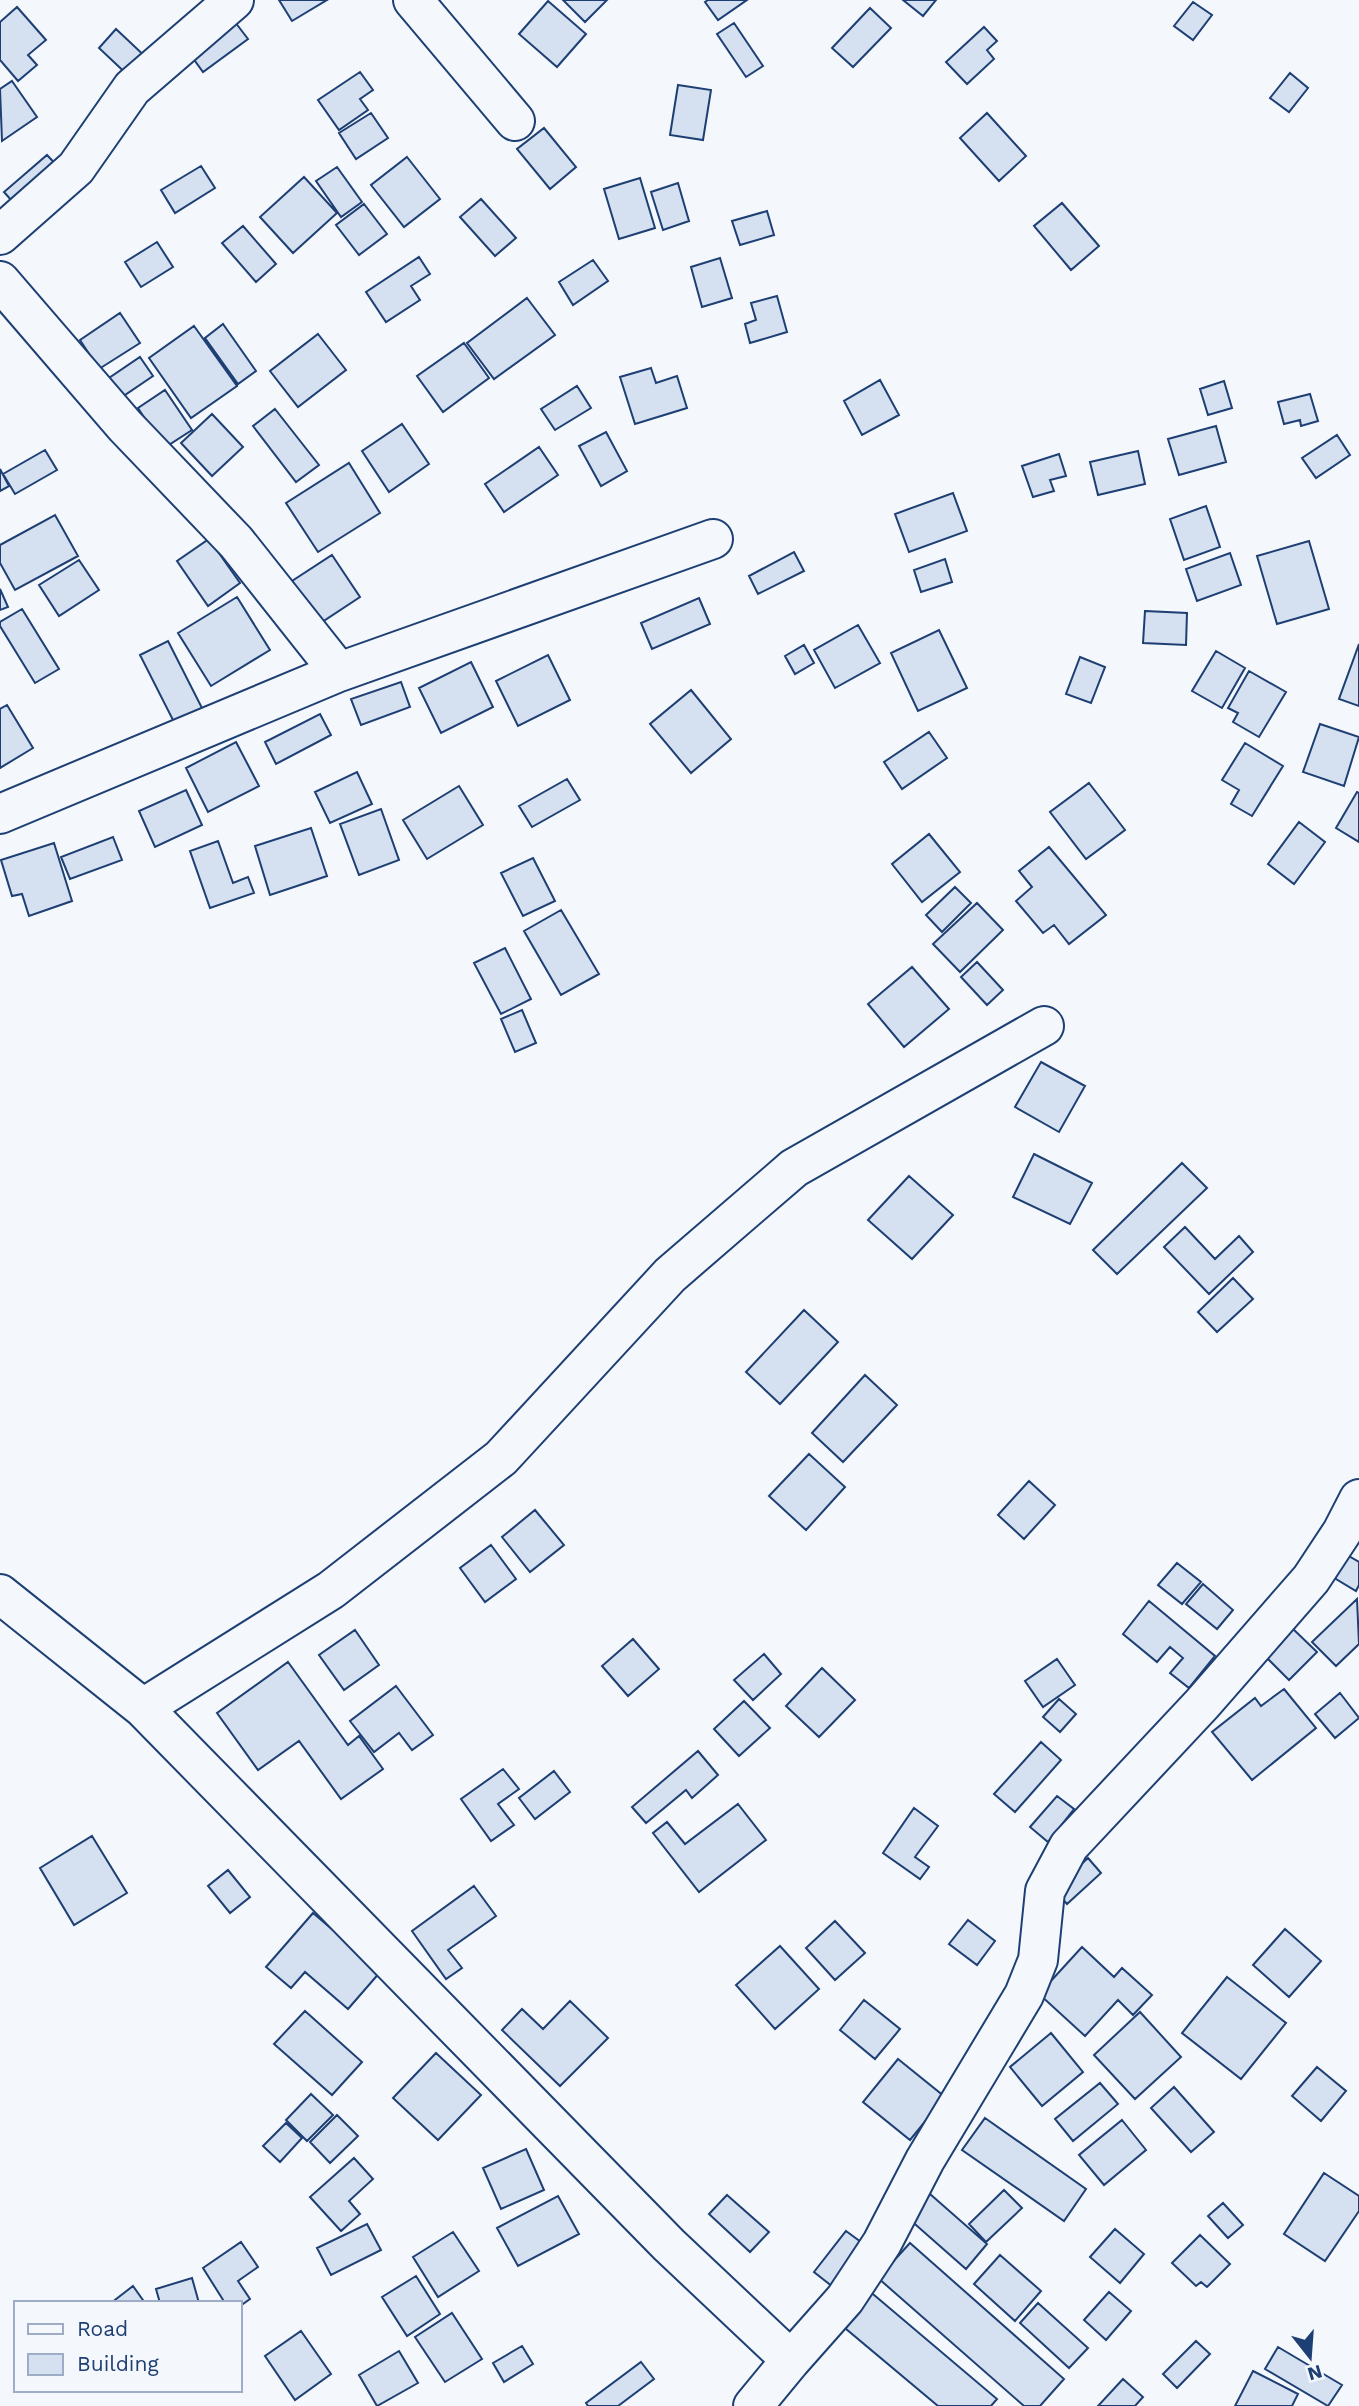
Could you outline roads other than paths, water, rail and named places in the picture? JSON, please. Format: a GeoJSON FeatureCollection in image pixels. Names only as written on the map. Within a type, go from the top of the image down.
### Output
{"type":"FeatureCollection","features":[{"type":"Feature","properties":{"kind":"street"},"geometry":{"type":"LineString","coordinates":[[0,234],[76,168],[132,88],[234,0]]}},
{"type":"Feature","properties":{"kind":"street"},"geometry":{"type":"LineString","coordinates":[[413,0],[515,121]]}},
{"type":"Feature","properties":{"kind":"street"},"geometry":{"type":"LineString","coordinates":[[0,281],[125,426],[236,542],[339,672]]}},
{"type":"Feature","properties":{"kind":"street"},"geometry":{"type":"LineString","coordinates":[[0,814],[339,672],[713,539]]}},
{"type":"Feature","properties":{"kind":"street"},"geometry":{"type":"LineString","coordinates":[[143,1708],[331,1590],[501,1458],[670,1275],[794,1168],[1044,1026]]}},
{"type":"Feature","properties":{"kind":"street"},"geometry":{"type":"LineString","coordinates":[[753,2406],[845,2299],[882,2243],[925,2160],[1024,1995],[1038,1960],[1045,1891],[1069,1846],[1202,1704],[1311,1579],[1342,1532],[1359,1499]]}},
{"type":"Feature","properties":{"kind":"street"},"geometry":{"type":"LineString","coordinates":[[4,1605],[143,1708],[669,2245],[791,2360]]}}]}
